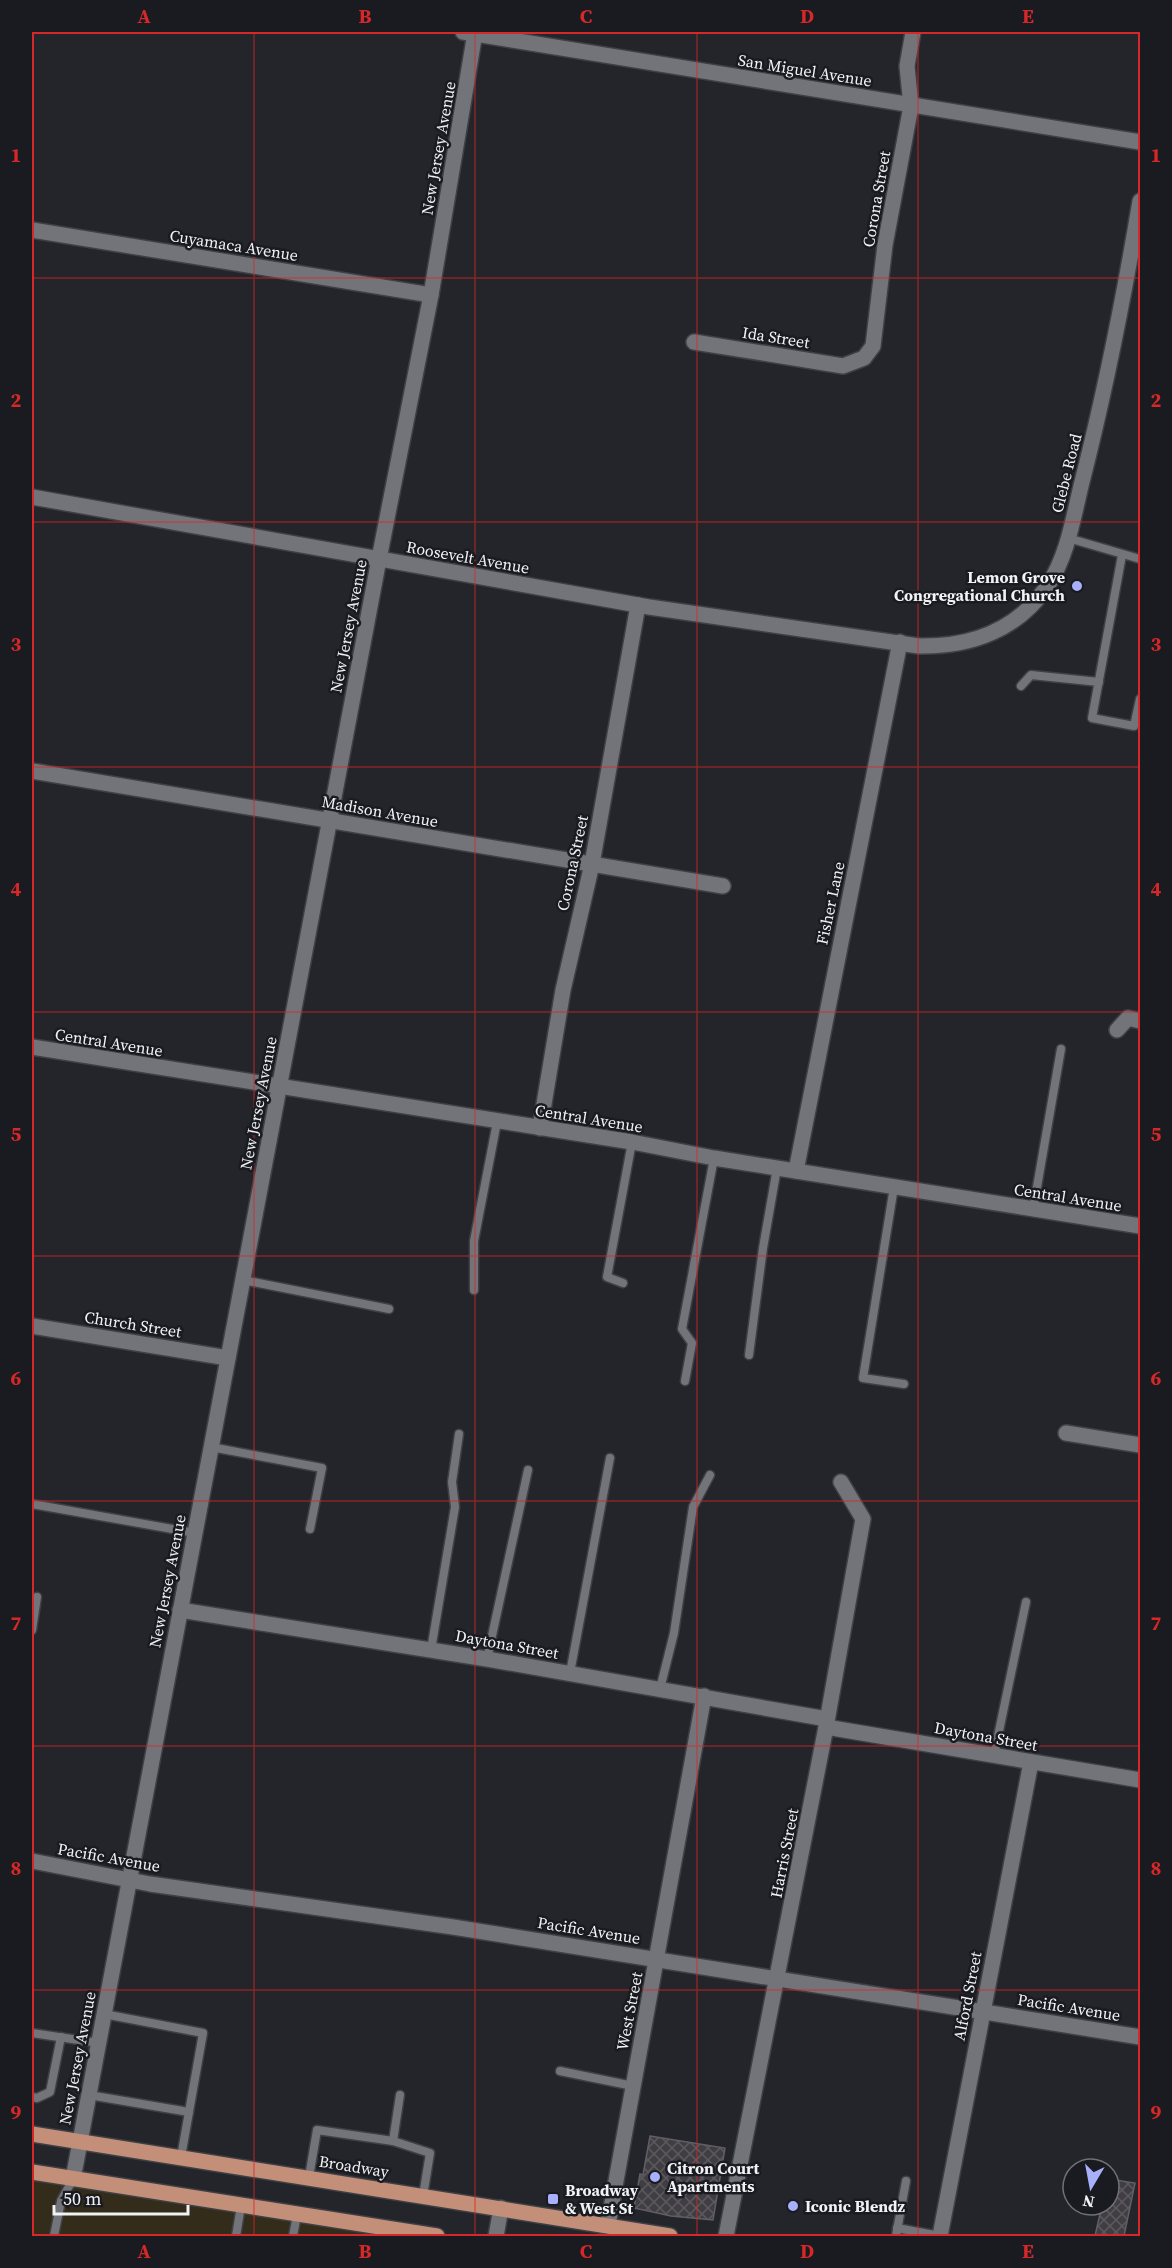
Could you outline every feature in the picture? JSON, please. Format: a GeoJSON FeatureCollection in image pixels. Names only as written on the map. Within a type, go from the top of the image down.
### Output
{"type":"FeatureCollection","features":[{"type":"Feature","properties":{"kind":"main road","name":"Broadway"},"geometry":{"type":"LineString","coordinates":[[32,2134],[670,2236]]}},
{"type":"Feature","properties":{"kind":"main road"},"geometry":{"type":"LineString","coordinates":[[32,2172],[436,2236]]}},
{"type":"Feature","properties":{"kind":"street","name":"Corona Street"},"geometry":{"type":"LineString","coordinates":[[853,363],[864,358],[873,346],[885,245],[911,106],[907,66],[913,32]]}},
{"type":"Feature","properties":{"kind":"street","name":"San Miguel Avenue"},"geometry":{"type":"LineString","coordinates":[[480,33],[1140,142]]}},
{"type":"Feature","properties":{"kind":"street","name":"New Jersey Avenue"},"geometry":{"type":"LineString","coordinates":[[73,2179],[480,33]]}},
{"type":"Feature","properties":{"kind":"street","name":"Glebe Road"},"geometry":{"type":"LineString","coordinates":[[900,642],[919,646],[957,645],[994,633],[1025,612],[1049,584],[1058,568],[1068,538],[1101,407],[1140,201]]}},
{"type":"Feature","properties":{"kind":"street","name":"Cuyamaca Avenue"},"geometry":{"type":"LineString","coordinates":[[32,230],[431,296]]}},
{"type":"Feature","properties":{"kind":"street","name":"Ida Street"},"geometry":{"type":"LineString","coordinates":[[694,342],[843,366],[853,363]]}},
{"type":"Feature","properties":{"kind":"street","name":"Roosevelt Avenue"},"geometry":{"type":"LineString","coordinates":[[32,497],[638,605],[900,642]]}},
{"type":"Feature","properties":{"kind":"street","name":"Corona Street"},"geometry":{"type":"LineString","coordinates":[[540,1128],[563,990],[592,864],[638,605]]}},
{"type":"Feature","properties":{"kind":"street","name":"Fisher Lane"},"geometry":{"type":"LineString","coordinates":[[796,1171],[900,642]]}},
{"type":"Feature","properties":{"kind":"street","name":"Madison Avenue"},"geometry":{"type":"LineString","coordinates":[[32,771],[723,886]]}},
{"type":"Feature","properties":{"kind":"street"},"geometry":{"type":"LineString","coordinates":[[1117,1030],[1128,1018],[1140,1021]]}},
{"type":"Feature","properties":{"kind":"street","name":"Central Avenue"},"geometry":{"type":"LineString","coordinates":[[32,1047],[632,1142],[714,1158],[1033,1211],[1140,1226]]}},
{"type":"Feature","properties":{"kind":"street","name":"Church Street"},"geometry":{"type":"LineString","coordinates":[[32,1326],[228,1358]]}},
{"type":"Feature","properties":{"kind":"street"},"geometry":{"type":"LineString","coordinates":[[1066,1432],[1140,1445]]}},
{"type":"Feature","properties":{"kind":"street","name":"Harris Street"},"geometry":{"type":"LineString","coordinates":[[726,2236],[827,1723],[863,1519],[841,1482]]}},
{"type":"Feature","properties":{"kind":"street","name":"Daytona Street"},"geometry":{"type":"LineString","coordinates":[[180,1610],[704,1696],[827,1723],[1031,1762],[1140,1780]]}},
{"type":"Feature","properties":{"kind":"street","name":"West Street"},"geometry":{"type":"LineString","coordinates":[[608,2225],[704,1696]]}},
{"type":"Feature","properties":{"kind":"street","name":"Alford Street"},"geometry":{"type":"LineString","coordinates":[[940,2236],[1031,1762]]}},
{"type":"Feature","properties":{"kind":"street","name":"Pacific Avenue"},"geometry":{"type":"LineString","coordinates":[[32,1861],[129,1880],[453,1927],[1140,2037]]}},
{"type":"Feature","properties":{"kind":"street"},"geometry":{"type":"LineString","coordinates":[[496,2236],[501,2208]]}},
{"type":"Feature","properties":{"kind":"lane"},"geometry":{"type":"LineString","coordinates":[[1068,538],[1140,559]]}},
{"type":"Feature","properties":{"kind":"lane"},"geometry":{"type":"LineString","coordinates":[[1122,555],[1092,718],[1134,726],[1140,699]]}},
{"type":"Feature","properties":{"kind":"lane"},"geometry":{"type":"LineString","coordinates":[[1021,686],[1031,675],[1099,682]]}},
{"type":"Feature","properties":{"kind":"lane"},"geometry":{"type":"LineString","coordinates":[[1033,1211],[1061,1049]]}},
{"type":"Feature","properties":{"kind":"lane"},"geometry":{"type":"LineString","coordinates":[[474,1290],[474,1241],[497,1122]]}},
{"type":"Feature","properties":{"kind":"lane"},"geometry":{"type":"LineString","coordinates":[[623,1283],[607,1277],[632,1142]]}},
{"type":"Feature","properties":{"kind":"lane"},"geometry":{"type":"LineString","coordinates":[[685,1381],[692,1344],[682,1329],[714,1158]]}},
{"type":"Feature","properties":{"kind":"lane"},"geometry":{"type":"LineString","coordinates":[[749,1355],[763,1248],[777,1168]]}},
{"type":"Feature","properties":{"kind":"lane"},"geometry":{"type":"LineString","coordinates":[[894,1187],[863,1378],[904,1384]]}},
{"type":"Feature","properties":{"kind":"lane"},"geometry":{"type":"LineString","coordinates":[[243,1280],[388,1309]]}},
{"type":"Feature","properties":{"kind":"lane"},"geometry":{"type":"LineString","coordinates":[[431,1650],[455,1508],[452,1482],[459,1434]]}},
{"type":"Feature","properties":{"kind":"lane"},"geometry":{"type":"LineString","coordinates":[[211,1448],[322,1468],[310,1529]]}},
{"type":"Feature","properties":{"kind":"lane"},"geometry":{"type":"LineString","coordinates":[[570,1673],[610,1458]]}},
{"type":"Feature","properties":{"kind":"lane"},"geometry":{"type":"LineString","coordinates":[[487,1659],[528,1470]]}},
{"type":"Feature","properties":{"kind":"lane"},"geometry":{"type":"LineString","coordinates":[[660,1689],[674,1633],[693,1507],[711,1475]]}},
{"type":"Feature","properties":{"kind":"lane"},"geometry":{"type":"LineString","coordinates":[[32,1504],[195,1533]]}},
{"type":"Feature","properties":{"kind":"lane"},"geometry":{"type":"LineString","coordinates":[[32,1630],[37,1597]]}},
{"type":"Feature","properties":{"kind":"lane"},"geometry":{"type":"LineString","coordinates":[[994,1755],[1026,1602]]}},
{"type":"Feature","properties":{"kind":"lane"},"geometry":{"type":"LineString","coordinates":[[104,2014],[203,2033],[181,2157]]}},
{"type":"Feature","properties":{"kind":"lane"},"geometry":{"type":"LineString","coordinates":[[32,2033],[99,2043]]}},
{"type":"Feature","properties":{"kind":"lane"},"geometry":{"type":"LineString","coordinates":[[32,2097],[38,2098],[50,2092],[61,2037]]}},
{"type":"Feature","properties":{"kind":"lane"},"geometry":{"type":"LineString","coordinates":[[560,2071],[633,2086]]}},
{"type":"Feature","properties":{"kind":"lane"},"geometry":{"type":"LineString","coordinates":[[89,2095],[189,2112]]}},
{"type":"Feature","properties":{"kind":"lane"},"geometry":{"type":"LineString","coordinates":[[393,2141],[400,2095]]}},
{"type":"Feature","properties":{"kind":"lane"},"geometry":{"type":"LineString","coordinates":[[309,2177],[318,2130],[393,2141],[430,2153],[423,2196]]}},
{"type":"Feature","properties":{"kind":"lane"},"geometry":{"type":"LineString","coordinates":[[54,2236],[61,2201],[73,2179]]}},
{"type":"Feature","properties":{"kind":"lane"},"geometry":{"type":"LineString","coordinates":[[906,2181],[897,2232],[940,2236]]}},
{"type":"Feature","properties":{"kind":"lane"},"geometry":{"type":"LineString","coordinates":[[236,2236],[241,2206]]}},
{"type":"Feature","properties":{"kind":"lane"},"geometry":{"type":"LineString","coordinates":[[293,2236],[297,2215]]}},
{"type":"Feature","properties":{"kind":"shaded area"},"geometry":{"type":"Polygon","coordinates":[[[32,2175],[423,2236],[32,2236],[32,2175]]]}},
{"type":"Feature","properties":{"kind":"building","name":"Citron Court Apartments"},"geometry":{"type":"Polygon","coordinates":[[[650,2136],[725,2148],[713,2220],[671,2216],[634,2208],[650,2136]]]}},
{"type":"Feature","properties":{"kind":"building"},"geometry":{"type":"Polygon","coordinates":[[[1121,2181],[1135,2183],[1124,2236],[1095,2236],[1099,2217],[1121,2217],[1121,2181]]]}},
{"type":"Feature","properties":{"kind":"place","name":"Lemon Grove Congregational Church"},"geometry":{"type":"Point","coordinates":[1077,586]}},
{"type":"Feature","properties":{"kind":"place","name":"Citron Court Apartments"},"geometry":{"type":"Point","coordinates":[655,2177]}},
{"type":"Feature","properties":{"kind":"place","name":"Broadway & West St"},"geometry":{"type":"Point","coordinates":[553,2199]}},
{"type":"Feature","properties":{"kind":"place","name":"Iconic Blendz"},"geometry":{"type":"Point","coordinates":[793,2206]}}]}
